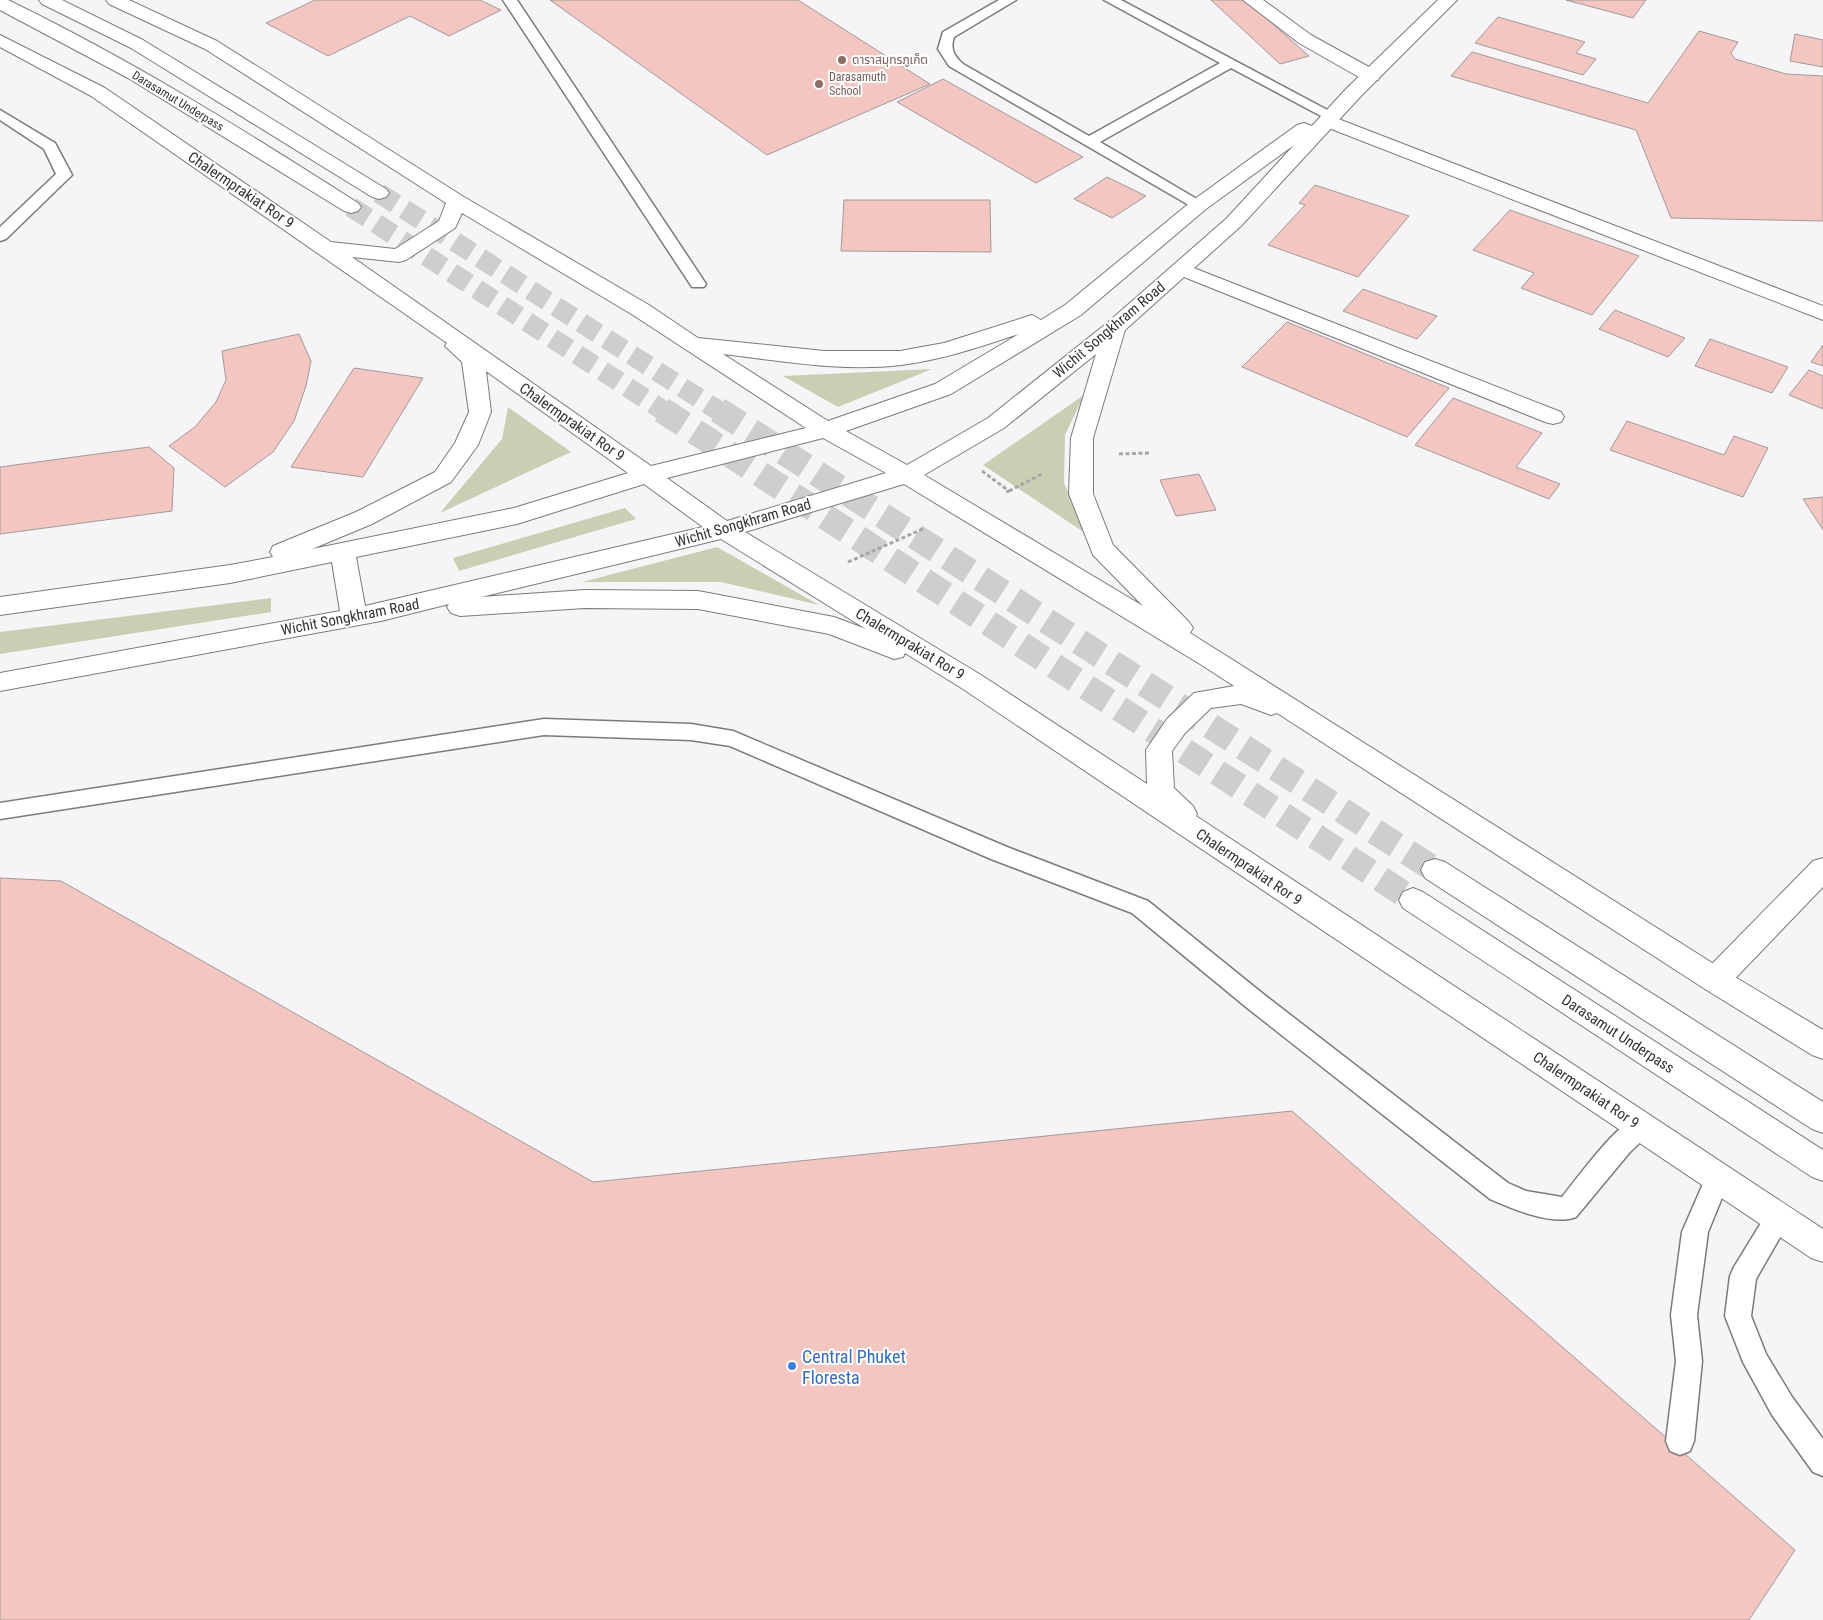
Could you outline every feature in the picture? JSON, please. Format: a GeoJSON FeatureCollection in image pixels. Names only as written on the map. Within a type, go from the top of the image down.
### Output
{"type":"FeatureCollection","features":[{"type":"Feature","properties":{"kind":"main road","name":"Darasamut Underpass"},"geometry":{"type":"LineString","coordinates":[[48,0],[137,44],[379,193]]}},
{"type":"Feature","properties":{"kind":"main road"},"geometry":{"type":"LineString","coordinates":[[115,0],[211,45],[457,201],[641,310],[826,430],[907,475],[1209,657],[1715,980],[1823,1046]]}},
{"type":"Feature","properties":{"kind":"main road"},"geometry":{"type":"LineString","coordinates":[[1252,0],[1304,39],[1372,76]]}},
{"type":"Feature","properties":{"kind":"main road","name":"Wichit Songkhram Road"},"geometry":{"type":"LineString","coordinates":[[0,682],[381,612],[724,530],[907,475],[996,423],[1115,328],[1234,222],[1327,117],[1372,76],[1448,0]]}},
{"type":"Feature","properties":{"kind":"main road","name":"Darasamut Underpass"},"geometry":{"type":"LineString","coordinates":[[0,3],[48,25],[161,90],[351,207]]}},
{"type":"Feature","properties":{"kind":"main road","name":"Chalermprakiat Ror 9"},"geometry":{"type":"LineString","coordinates":[[0,40],[98,92],[388,290],[724,530],[972,682],[1823,1247]]}},
{"type":"Feature","properties":{"kind":"main road"},"geometry":{"type":"LineString","coordinates":[[1327,117],[1823,314]]}},
{"type":"Feature","properties":{"kind":"main road","name":"Wichit Songkhram Road"},"geometry":{"type":"LineString","coordinates":[[0,606],[230,574],[517,516],[647,475],[826,430],[943,389],[1073,310],[1199,205],[1327,117]]}},
{"type":"Feature","properties":{"kind":"main road"},"geometry":{"type":"LineString","coordinates":[[324,247],[369,254],[399,256],[448,224],[457,201]]}},
{"type":"Feature","properties":{"kind":"main road"},"geometry":{"type":"LineString","coordinates":[[1181,269],[1553,417]]}},
{"type":"Feature","properties":{"kind":"main road"},"geometry":{"type":"LineString","coordinates":[[230,574],[364,518],[444,477],[466,445],[480,412],[473,360],[388,290]]}},
{"type":"Feature","properties":{"kind":"main road"},"geometry":{"type":"LineString","coordinates":[[692,343],[847,360],[901,358],[947,349],[1073,310]]}},
{"type":"Feature","properties":{"kind":"main road"},"geometry":{"type":"LineString","coordinates":[[1115,328],[1082,438],[1081,494],[1102,549],[1209,657]]}},
{"type":"Feature","properties":{"kind":"main road"},"geometry":{"type":"LineString","coordinates":[[343,552],[354,617]]}},
{"type":"Feature","properties":{"kind":"main road"},"geometry":{"type":"LineString","coordinates":[[381,612],[585,599],[698,600],[834,626],[972,682]]}},
{"type":"Feature","properties":{"kind":"main road"},"geometry":{"type":"LineString","coordinates":[[1204,837],[1161,791],[1159,750],[1176,726],[1203,700],[1242,694],[1306,718]]}},
{"type":"Feature","properties":{"kind":"main road"},"geometry":{"type":"LineString","coordinates":[[1435,870],[1823,1119]]}},
{"type":"Feature","properties":{"kind":"main road"},"geometry":{"type":"LineString","coordinates":[[1715,980],[1823,870]]}},
{"type":"Feature","properties":{"kind":"main road","name":"Darasamut Underpass"},"geometry":{"type":"LineString","coordinates":[[1413,900],[1823,1167]]}},
{"type":"Feature","properties":{"kind":"lane"},"geometry":{"type":"LineString","coordinates":[[510,0],[698,284]]}},
{"type":"Feature","properties":{"kind":"lane"},"geometry":{"type":"LineString","coordinates":[[1009,0],[948,35],[944,42],[944,51],[949,59],[958,67],[1199,205]]}},
{"type":"Feature","properties":{"kind":"lane"},"geometry":{"type":"LineString","coordinates":[[1111,0],[1327,117]]}},
{"type":"Feature","properties":{"kind":"lane"},"geometry":{"type":"LineString","coordinates":[[1089,142],[1230,63]]}},
{"type":"Feature","properties":{"kind":"lane"},"geometry":{"type":"LineString","coordinates":[[0,114],[50,146],[64,175],[0,236]]}},
{"type":"Feature","properties":{"kind":"lane"},"geometry":{"type":"LineString","coordinates":[[0,811],[544,727],[690,732],[733,739],[999,853],[1140,907],[1262,1007],[1499,1191],[1525,1202],[1567,1209],[1621,1144],[1640,1126]]}},
{"type":"Feature","properties":{"kind":"lane"},"geometry":{"type":"LineString","coordinates":[[1680,1441],[1689,1361],[1684,1315],[1695,1232],[1718,1178]]}},
{"type":"Feature","properties":{"kind":"lane"},"geometry":{"type":"LineString","coordinates":[[1778,1218],[1743,1276],[1738,1316],[1756,1362],[1782,1406],[1823,1462]]}},
{"type":"Feature","properties":{"kind":"green space"},"geometry":{"type":"Polygon","coordinates":[[[932,369],[838,407],[783,376],[932,369]]]}},
{"type":"Feature","properties":{"kind":"green space"},"geometry":{"type":"Polygon","coordinates":[[[1084,395],[1065,435],[1064,483],[1088,535],[983,465],[1084,395]]]}},
{"type":"Feature","properties":{"kind":"green space"},"geometry":{"type":"Polygon","coordinates":[[[508,407],[571,452],[440,513],[502,439],[508,407]]]}},
{"type":"Feature","properties":{"kind":"green space"},"geometry":{"type":"Polygon","coordinates":[[[625,508],[636,519],[459,571],[453,558],[625,508]]]}},
{"type":"Feature","properties":{"kind":"green space"},"geometry":{"type":"Polygon","coordinates":[[[717,547],[819,605],[721,582],[582,582],[717,547]]]}},
{"type":"Feature","properties":{"kind":"green space"},"geometry":{"type":"Polygon","coordinates":[[[271,598],[271,612],[0,654],[0,632],[271,598]]]}},
{"type":"Feature","properties":{"kind":"building"},"geometry":{"type":"Polygon","coordinates":[[[315,0],[480,0],[501,10],[449,36],[410,16],[328,56],[266,23],[315,0]]]}},
{"type":"Feature","properties":{"kind":"building"},"geometry":{"type":"Polygon","coordinates":[[[550,0],[798,0],[930,84],[767,155],[550,0]]]}},
{"type":"Feature","properties":{"kind":"building"},"geometry":{"type":"Polygon","coordinates":[[[1211,0],[1246,0],[1309,56],[1280,64],[1211,0]]]}},
{"type":"Feature","properties":{"kind":"building"},"geometry":{"type":"Polygon","coordinates":[[[1566,0],[1646,0],[1633,18],[1566,0]]]}},
{"type":"Feature","properties":{"kind":"building"},"geometry":{"type":"Polygon","coordinates":[[[1498,17],[1585,42],[1576,53],[1596,59],[1583,75],[1475,43],[1498,17]]]}},
{"type":"Feature","properties":{"kind":"building"},"geometry":{"type":"Polygon","coordinates":[[[1699,31],[1738,42],[1731,53],[1735,59],[1786,74],[1823,76],[1823,221],[1671,218],[1636,130],[1451,76],[1472,52],[1648,103],[1699,31]]]}},
{"type":"Feature","properties":{"kind":"building"},"geometry":{"type":"Polygon","coordinates":[[[1795,34],[1823,40],[1823,67],[1790,61],[1795,34]]]}},
{"type":"Feature","properties":{"kind":"building"},"geometry":{"type":"Polygon","coordinates":[[[943,79],[1083,157],[1036,183],[897,102],[943,79]]]}},
{"type":"Feature","properties":{"kind":"building"},"geometry":{"type":"Polygon","coordinates":[[[1107,177],[1146,196],[1112,218],[1074,199],[1107,177]]]}},
{"type":"Feature","properties":{"kind":"building"},"geometry":{"type":"Polygon","coordinates":[[[1315,185],[1409,216],[1358,277],[1268,245],[1305,205],[1299,203],[1315,185]]]}},
{"type":"Feature","properties":{"kind":"building"},"geometry":{"type":"Polygon","coordinates":[[[844,200],[990,200],[991,252],[841,251],[844,200]]]}},
{"type":"Feature","properties":{"kind":"building"},"geometry":{"type":"Polygon","coordinates":[[[1510,210],[1639,256],[1592,315],[1521,288],[1534,273],[1473,250],[1510,210]]]}},
{"type":"Feature","properties":{"kind":"building"},"geometry":{"type":"Polygon","coordinates":[[[1363,289],[1437,316],[1417,339],[1343,311],[1363,289]]]}},
{"type":"Feature","properties":{"kind":"building"},"geometry":{"type":"Polygon","coordinates":[[[1615,310],[1685,338],[1668,357],[1599,329],[1615,310]]]}},
{"type":"Feature","properties":{"kind":"building"},"geometry":{"type":"Polygon","coordinates":[[[1287,322],[1449,388],[1407,437],[1242,367],[1287,322]]]}},
{"type":"Feature","properties":{"kind":"building"},"geometry":{"type":"Polygon","coordinates":[[[299,334],[311,361],[306,386],[294,421],[273,452],[225,487],[169,446],[195,427],[216,402],[226,380],[222,351],[299,334]]]}},
{"type":"Feature","properties":{"kind":"building"},"geometry":{"type":"Polygon","coordinates":[[[1710,339],[1788,367],[1772,393],[1695,366],[1710,339]]]}},
{"type":"Feature","properties":{"kind":"building"},"geometry":{"type":"Polygon","coordinates":[[[1823,345],[1823,366],[1811,362],[1823,345]]]}},
{"type":"Feature","properties":{"kind":"building"},"geometry":{"type":"Polygon","coordinates":[[[354,368],[423,378],[363,477],[291,467],[354,368]]]}},
{"type":"Feature","properties":{"kind":"building"},"geometry":{"type":"Polygon","coordinates":[[[1809,370],[1823,376],[1823,409],[1789,395],[1809,370]]]}},
{"type":"Feature","properties":{"kind":"building"},"geometry":{"type":"Polygon","coordinates":[[[1453,398],[1542,433],[1516,467],[1560,484],[1549,499],[1415,445],[1453,398]]]}},
{"type":"Feature","properties":{"kind":"building"},"geometry":{"type":"Polygon","coordinates":[[[1627,421],[1724,455],[1734,436],[1768,448],[1743,497],[1610,450],[1627,421]]]}},
{"type":"Feature","properties":{"kind":"building"},"geometry":{"type":"Polygon","coordinates":[[[149,447],[174,468],[172,511],[0,534],[0,467],[149,447]]]}},
{"type":"Feature","properties":{"kind":"building"},"geometry":{"type":"Polygon","coordinates":[[[1199,474],[1216,510],[1176,516],[1160,480],[1199,474]]]}},
{"type":"Feature","properties":{"kind":"building"},"geometry":{"type":"Polygon","coordinates":[[[1823,497],[1823,530],[1803,499],[1823,497]]]}},
{"type":"Feature","properties":{"kind":"building","name":"Central Phuket Floresta"},"geometry":{"type":"Polygon","coordinates":[[[0,878],[61,881],[593,1182],[1292,1111],[1795,1550],[1749,1620],[0,1620],[0,878]]]}},
{"type":"Feature","properties":{"kind":"tunnel"},"geometry":{"type":"LineString","coordinates":[[379,193],[719,411]]}},
{"type":"Feature","properties":{"kind":"tunnel"},"geometry":{"type":"LineString","coordinates":[[351,207],[664,411]]}},
{"type":"Feature","properties":{"kind":"tunnel"},"geometry":{"type":"LineString","coordinates":[[662,410],[1413,900]]}},
{"type":"Feature","properties":{"kind":"tunnel"},"geometry":{"type":"LineString","coordinates":[[718,410],[1435,870]]}},
{"type":"Feature","properties":{"kind":"place","name":"ดาราสมุทรภูเก็ต"},"geometry":{"type":"Point","coordinates":[842,60]}},
{"type":"Feature","properties":{"kind":"place","name":"Darasamuth School"},"geometry":{"type":"Point","coordinates":[819,84]}},
{"type":"Feature","properties":{"kind":"place","name":"Central Phuket Floresta"},"geometry":{"type":"Point","coordinates":[792,1366]}}]}
